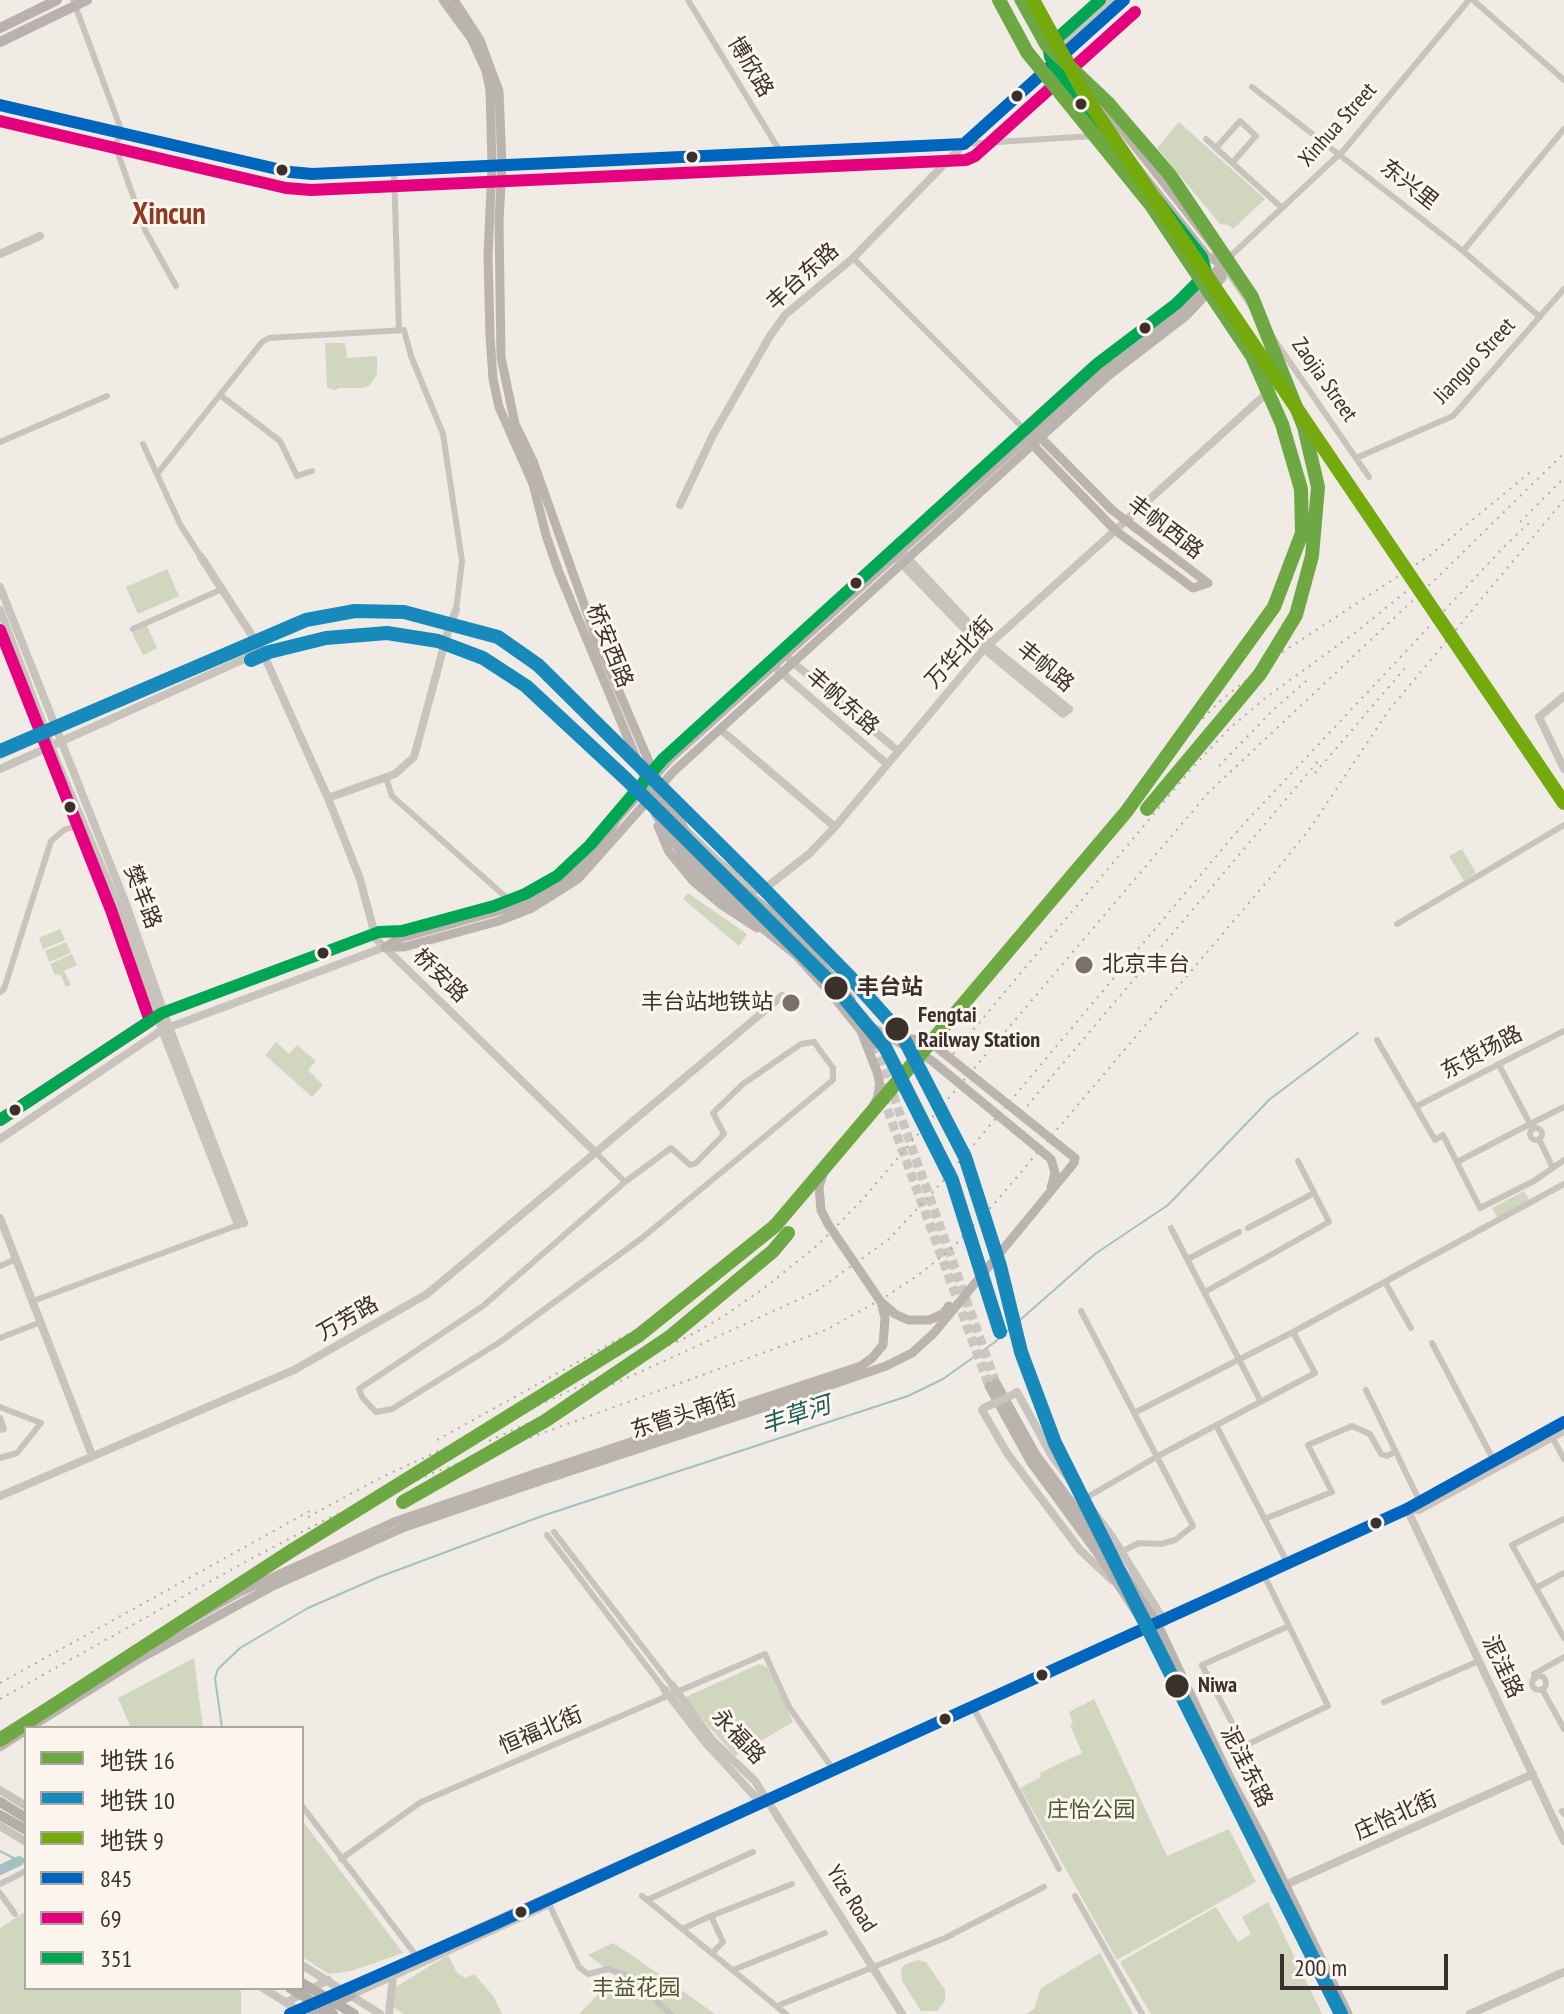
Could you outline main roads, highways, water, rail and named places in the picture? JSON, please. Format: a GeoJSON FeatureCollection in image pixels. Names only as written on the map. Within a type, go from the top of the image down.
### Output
{"type":"FeatureCollection","features":[{"type":"Feature","properties":{"kind":"highway"},"geometry":{"type":"LineString","coordinates":[[0,1802],[24,1817]]}},
{"type":"Feature","properties":{"kind":"highway"},"geometry":{"type":"LineString","coordinates":[[0,1815],[24,1829]]}},
{"type":"Feature","properties":{"kind":"highway"},"geometry":{"type":"LineString","coordinates":[[304,1984],[354,2014]]}},
{"type":"Feature","properties":{"kind":"highway"},"geometry":{"type":"LineString","coordinates":[[293,1990],[331,2014]]}},
{"type":"Feature","properties":{"kind":"main road"},"geometry":{"type":"LineString","coordinates":[[0,28],[57,0]]}},
{"type":"Feature","properties":{"kind":"main road"},"geometry":{"type":"LineString","coordinates":[[0,42],[74,3],[87,0]]}},
{"type":"Feature","properties":{"kind":"main road"},"geometry":{"type":"LineString","coordinates":[[443,0],[471,38],[486,71],[497,166]]}},
{"type":"Feature","properties":{"kind":"main road"},"geometry":{"type":"LineString","coordinates":[[454,0],[480,40],[495,77],[500,99],[497,166]]}},
{"type":"Feature","properties":{"kind":"main road"},"geometry":{"type":"LineString","coordinates":[[1019,0],[1054,62],[1207,256],[1222,264]]}},
{"type":"Feature","properties":{"kind":"main road"},"geometry":{"type":"LineString","coordinates":[[1035,0],[1082,79],[1216,249],[1222,264]]}},
{"type":"Feature","properties":{"kind":"main road","name":"桥安西路"},"geometry":{"type":"LineString","coordinates":[[497,166],[501,357],[511,409],[533,461],[596,638],[657,781],[659,795],[687,850],[742,908]]}},
{"type":"Feature","properties":{"kind":"main road","name":"桥安西路"},"geometry":{"type":"LineString","coordinates":[[497,166],[488,256],[493,379],[499,407],[533,484],[558,570],[647,786],[656,815],[692,869],[781,940],[807,966],[861,1031],[871,1051]]}},
{"type":"Feature","properties":{"kind":"main road"},"geometry":{"type":"LineString","coordinates":[[778,670],[720,729],[657,781],[647,786],[617,819],[579,870],[516,906],[397,939],[385,947],[404,947],[499,921],[551,898],[588,870],[650,798],[657,781],[669,760],[778,670],[1033,438],[1109,364],[1188,305],[1222,264]]}},
{"type":"Feature","properties":{"kind":"main road","name":"丰帆西路"},"geometry":{"type":"LineString","coordinates":[[1033,438],[1126,522],[1208,583],[1193,588],[1116,531],[1033,438]]}},
{"type":"Feature","properties":{"kind":"main road"},"geometry":{"type":"LineString","coordinates":[[657,781],[665,789],[690,841],[712,866],[789,926],[853,1001],[880,1085],[877,1099],[867,1117],[824,1171],[818,1199],[828,1224],[881,1302],[908,1320],[929,1320],[943,1314],[977,1278]]}},
{"type":"Feature","properties":{"kind":"main road"},"geometry":{"type":"LineString","coordinates":[[656,815],[664,842],[684,871],[722,905],[797,954],[852,1019],[871,1051]]}},
{"type":"Feature","properties":{"kind":"main road"},"geometry":{"type":"LineString","coordinates":[[742,908],[786,936],[809,957],[863,1020],[881,1035],[931,1060],[1051,1159],[1055,1173],[1053,1186],[1042,1200]]}},
{"type":"Feature","properties":{"kind":"main road","name":"东管头南街"},"geometry":{"type":"LineString","coordinates":[[0,1736],[146,1645],[238,1593],[394,1522],[893,1363],[912,1353],[934,1333],[1075,1158],[935,1046],[919,1040],[881,1035]]}},
{"type":"Feature","properties":{"kind":"main road","name":"东管头南街"},"geometry":{"type":"LineString","coordinates":[[33,1726],[139,1659],[271,1587],[405,1527],[535,1478],[861,1366],[883,1345],[885,1318],[881,1302]]}},
{"type":"Feature","properties":{"kind":"main road","name":"泥洼东路"},"geometry":{"type":"LineString","coordinates":[[1156,1624],[1114,1581],[1096,1551],[1030,1461],[1013,1434],[993,1385],[1036,1455],[1126,1576],[1156,1624],[1340,2014]]}},
{"type":"Feature","properties":{"kind":"main road"},"geometry":{"type":"LineString","coordinates":[[549,1904],[833,1769],[1407,1509]]}},
{"type":"Feature","properties":{"kind":"main road"},"geometry":{"type":"LineString","coordinates":[[313,2014],[418,1958],[1289,1564]]}},
{"type":"Feature","properties":{"kind":"main road","name":"东管头南街"},"geometry":{"type":"LineString","coordinates":[[0,1747],[24,1732]]}},
{"type":"Feature","properties":{"kind":"main road","name":"泥洼东路"},"geometry":{"type":"LineString","coordinates":[[1280,1887],[1348,2014]]}},
{"type":"Feature","properties":{"kind":"main road"},"geometry":{"type":"LineString","coordinates":[[297,2013],[350,1995]]}},
{"type":"Feature","properties":{"kind":"waterway","name":"丰草河"},"geometry":{"type":"LineString","coordinates":[[222,1726],[215,1678],[218,1669],[240,1648],[308,1608],[379,1577],[542,1516],[908,1396],[943,1379],[995,1342],[1095,1254],[1168,1205],[1270,1099],[1358,1033]]}},
{"type":"Feature","properties":{"kind":"waterway","name":"丰草河"},"geometry":{"type":"LineString","coordinates":[[0,1851],[19,1861],[24,1859]]}},
{"type":"Feature","properties":{"kind":"waterway"},"geometry":{"type":"LineString","coordinates":[[0,1870],[19,1861]]}},
{"type":"Feature","properties":{"kind":"tunnel"},"geometry":{"type":"LineString","coordinates":[[875,1044],[996,1383]]}},
{"type":"Feature","properties":{"kind":"tunnel"},"geometry":{"type":"LineString","coordinates":[[878,1084],[989,1386]]}},
{"type":"Feature","properties":{"kind":"railway"},"geometry":{"type":"LineString","coordinates":[[308,1517],[382,1477],[689,1336],[767,1286],[820,1243],[862,1200],[1209,792],[1443,572],[1564,453]]}},
{"type":"Feature","properties":{"kind":"railway"},"geometry":{"type":"LineString","coordinates":[[437,1440],[646,1324],[703,1285],[730,1262],[796,1195],[1175,747],[1219,702],[1275,657],[1429,556],[1534,469]]}},
{"type":"Feature","properties":{"kind":"railway"},"geometry":{"type":"LineString","coordinates":[[1520,522],[1564,478]]}},
{"type":"Feature","properties":{"kind":"railway"},"geometry":{"type":"LineString","coordinates":[[0,1699],[327,1519],[438,1471],[826,1330],[917,1276],[950,1250],[994,1204],[1275,872],[1311,827],[1389,710],[1564,500]]}},
{"type":"Feature","properties":{"kind":"railway"},"geometry":{"type":"LineString","coordinates":[[489,1441],[815,1292],[889,1239],[943,1181],[1240,828],[1533,519]]}},
{"type":"Feature","properties":{"kind":"railway"},"geometry":{"type":"LineString","coordinates":[[953,1054],[1193,767],[1230,728],[1413,586]]}},
{"type":"Feature","properties":{"kind":"railway"},"geometry":{"type":"LineString","coordinates":[[1315,773],[1406,667]]}},
{"type":"Feature","properties":{"kind":"railway"},"geometry":{"type":"LineString","coordinates":[[1219,766],[1273,710],[1311,677]]}},
{"type":"Feature","properties":{"kind":"railway"},"geometry":{"type":"LineString","coordinates":[[1022,1112],[1319,760]]}},
{"type":"Feature","properties":{"kind":"railway"},"geometry":{"type":"LineString","coordinates":[[0,1683],[315,1508]]}},
{"type":"Feature","properties":{"kind":"metro line","name":"16"},"geometry":{"type":"LineString","coordinates":[[0,1740],[291,1551],[638,1336],[775,1226],[1126,812],[1274,607],[1302,533],[1301,489],[1282,424],[1252,356],[1151,205],[1027,52],[999,0]]}},
{"type":"Feature","properties":{"kind":"metro line","name":"16"},"geometry":{"type":"LineString","coordinates":[[1022,0],[1046,44],[1108,103],[1170,175],[1252,297],[1304,427],[1318,487],[1312,556],[1296,615],[1260,674],[1147,809]]}},
{"type":"Feature","properties":{"kind":"metro line","name":"9"},"geometry":{"type":"LineString","coordinates":[[1033,0],[1087,99],[1564,803]]}},
{"type":"Feature","properties":{"kind":"metro line","name":"10"},"geometry":{"type":"LineString","coordinates":[[0,751],[306,620],[355,611],[404,612],[498,637],[538,665],[759,884],[902,1035],[965,1157],[1000,1266],[1021,1352],[1055,1443],[1341,2014]]}},
{"type":"Feature","properties":{"kind":"metro line","name":"10"},"geometry":{"type":"LineString","coordinates":[[251,660],[269,652],[326,638],[387,633],[438,641],[483,658],[526,686],[626,779],[836,988],[885,1047],[952,1180],[1000,1332]]}},
{"type":"Feature","properties":{"kind":"metro line","name":"16"},"geometry":{"type":"LineString","coordinates":[[403,1502],[545,1421],[671,1336],[773,1251],[788,1233]]}},
{"type":"Feature","properties":{"kind":"place","name":"北京丰台"},"geometry":{"type":"Point","coordinates":[1084,965]}},
{"type":"Feature","properties":{"kind":"place","name":"丰台站"},"geometry":{"type":"Point","coordinates":[836,988]}},
{"type":"Feature","properties":{"kind":"place","name":"丰台站地铁站"},"geometry":{"type":"Point","coordinates":[791,1003]}},
{"type":"Feature","properties":{"kind":"place","name":"Fengtai Railway Station"},"geometry":{"type":"Point","coordinates":[897,1029]}},
{"type":"Feature","properties":{"kind":"place","name":"Niwa"},"geometry":{"type":"Point","coordinates":[1177,1686]}},
{"type":"Feature","properties":{"kind":"district","name":"Xincun"},"geometry":{"type":"Point","coordinates":[169,215]}},
{"type":"Feature","properties":{"kind":"park label","name":"庄怡公园"},"geometry":{"type":"Point","coordinates":[1091,1811]}},
{"type":"Feature","properties":{"kind":"park label","name":"丰益花园"},"geometry":{"type":"Point","coordinates":[636,1989]}}]}
